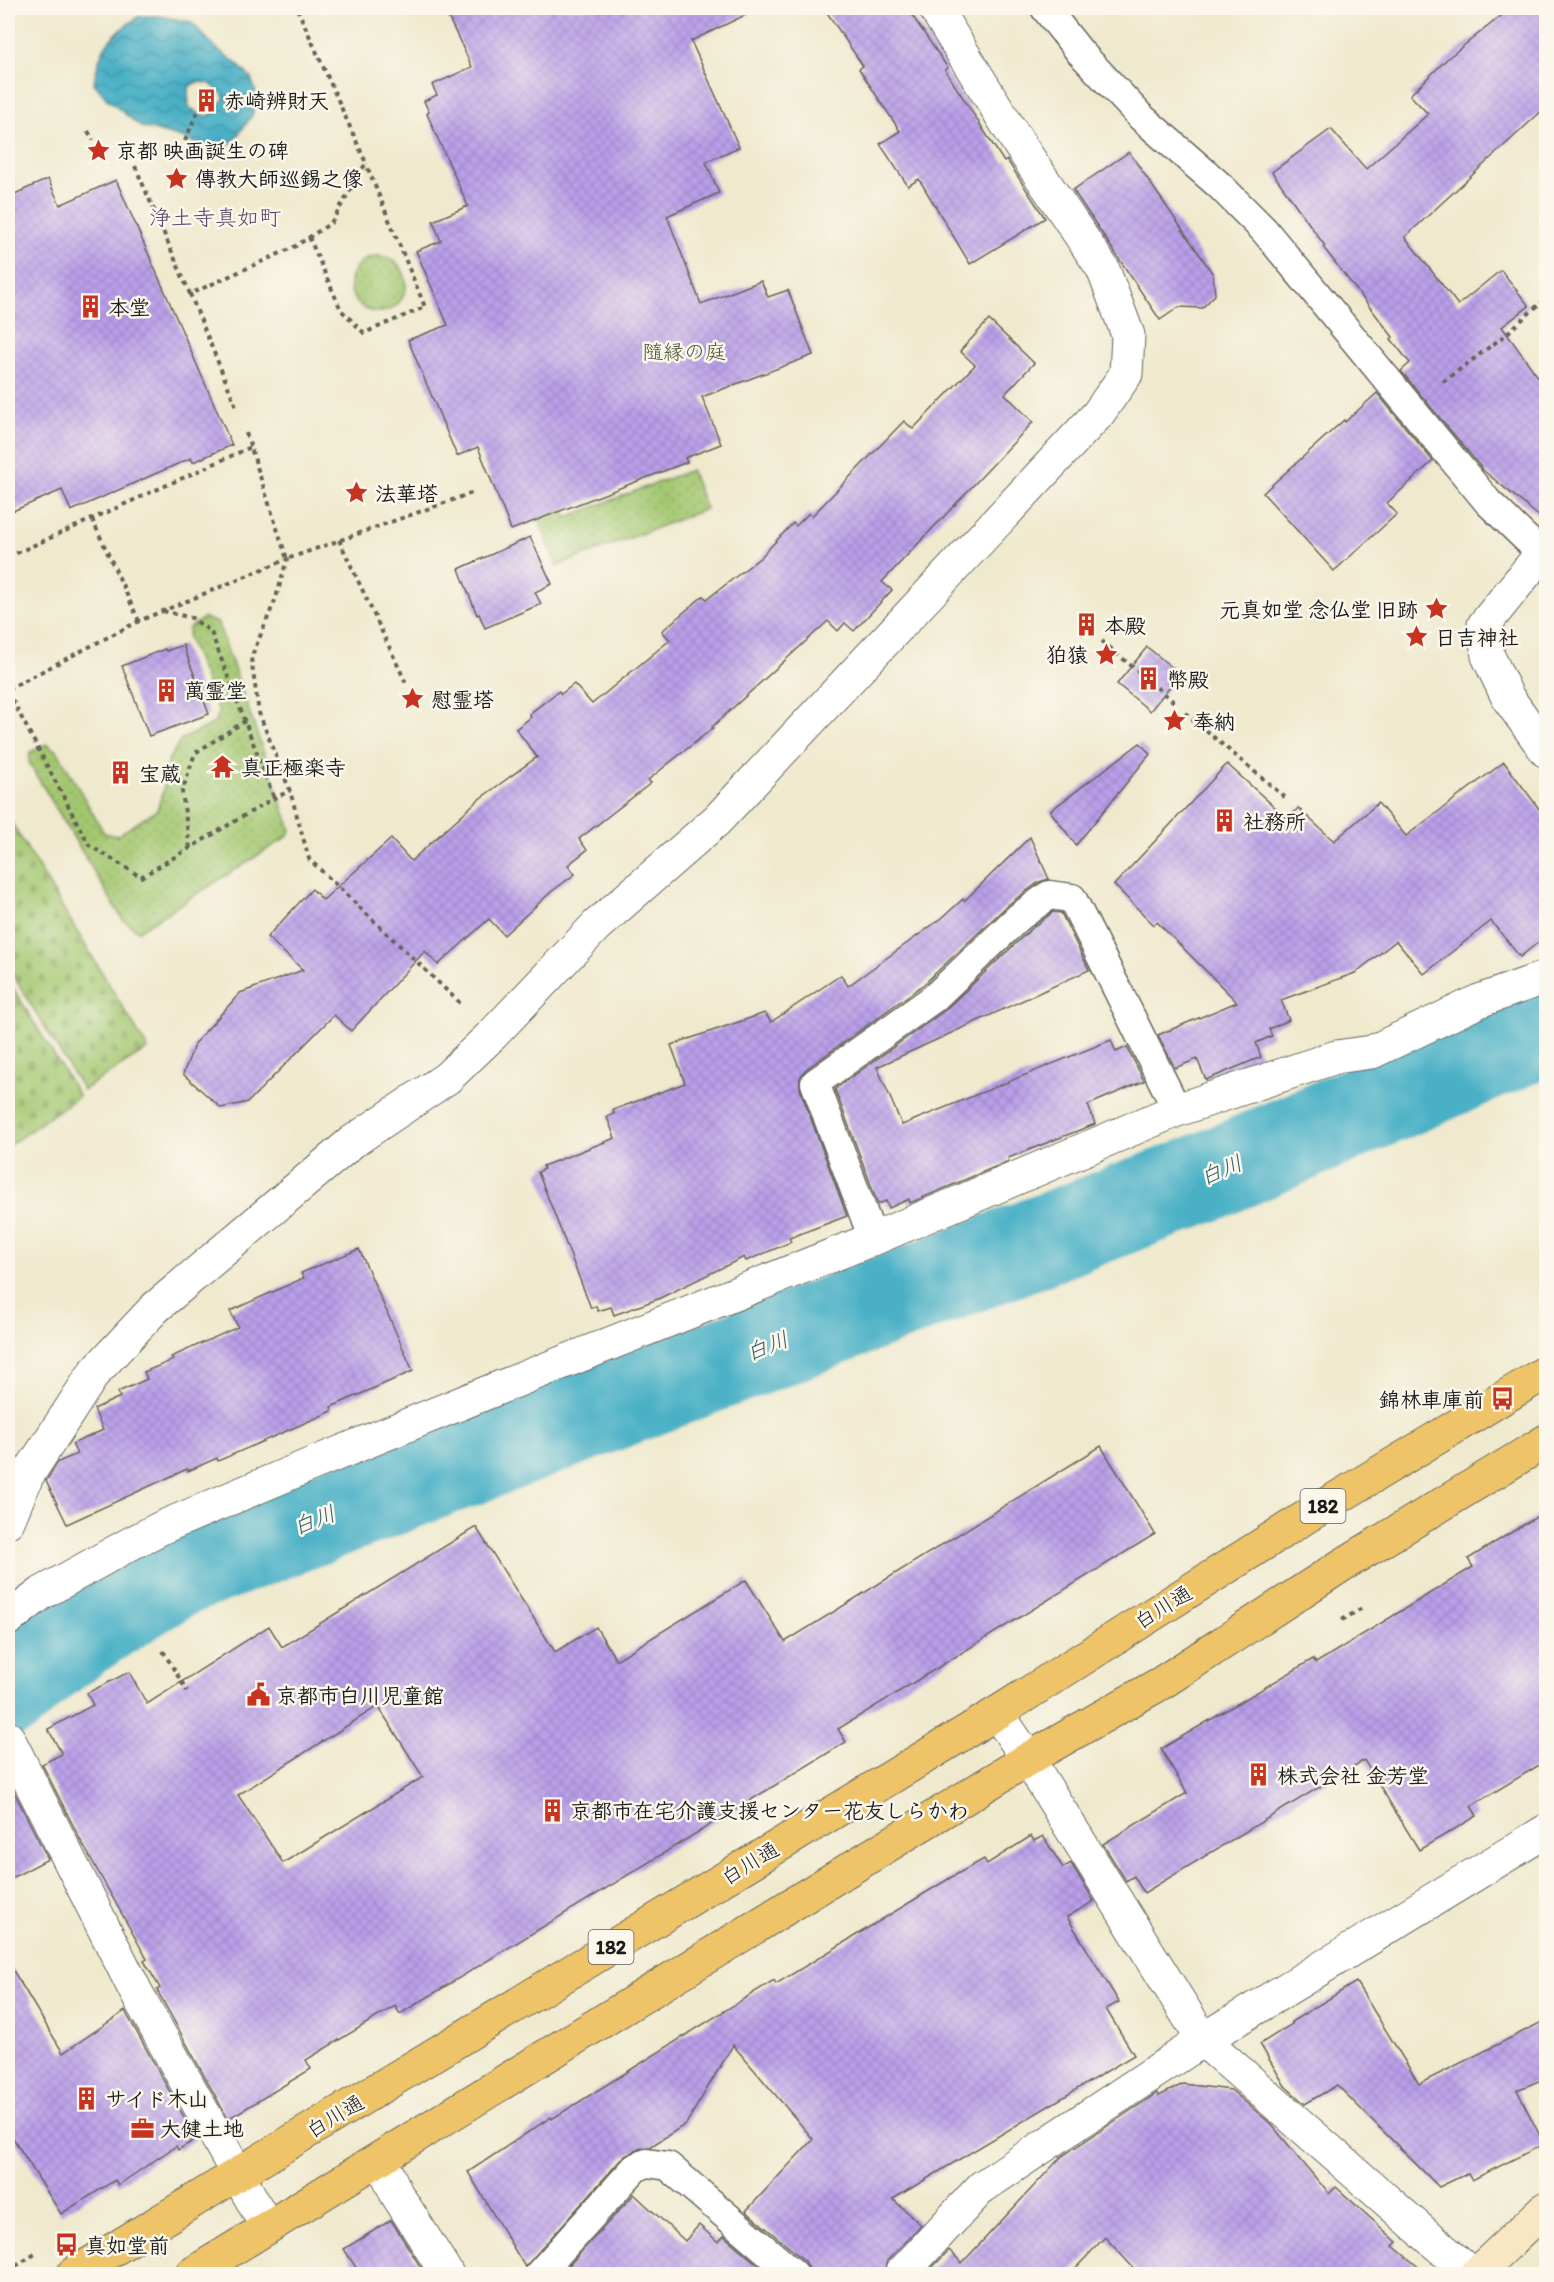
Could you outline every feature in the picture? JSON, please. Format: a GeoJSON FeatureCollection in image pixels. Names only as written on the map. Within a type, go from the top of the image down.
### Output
{"type":"FeatureCollection","features":[{"type":"Feature","properties":{"kind":"main road","name":"白川通"},"geometry":{"type":"LineString","coordinates":[[73,2274],[997,1713],[1309,1515],[1546,1372]]}},
{"type":"Feature","properties":{"kind":"main road"},"geometry":{"type":"LineString","coordinates":[[192,2274],[1028,1759],[1163,1682],[1339,1567],[1546,1441]]}},
{"type":"Feature","properties":{"kind":"street"},"geometry":{"type":"LineString","coordinates":[[8,1521],[27,1476],[94,1373],[155,1308],[352,1142],[447,1077],[493,1034],[596,926],[717,820],[1098,414],[1126,374],[1128,335],[1103,269],[1019,144],[935,8]]}},
{"type":"Feature","properties":{"kind":"street"},"geometry":{"type":"LineString","coordinates":[[1544,551],[1484,625],[1488,656],[1508,698],[1546,751]]}},
{"type":"Feature","properties":{"kind":"street"},"geometry":{"type":"LineString","coordinates":[[8,1619],[42,1593],[163,1527],[486,1393],[873,1239],[1177,1110],[1336,1057],[1372,1052],[1479,1001],[1546,977]]}},
{"type":"Feature","properties":{"kind":"street"},"geometry":{"type":"LineString","coordinates":[[997,1713],[1203,2040],[1471,2274]]}},
{"type":"Feature","properties":{"kind":"street"},"geometry":{"type":"LineString","coordinates":[[8,1741],[136,1992],[239,2173],[267,2227]]}},
{"type":"Feature","properties":{"kind":"street"},"geometry":{"type":"LineString","coordinates":[[901,2274],[982,2187],[1203,2040],[1546,1831]]}},
{"type":"Feature","properties":{"kind":"street"},"geometry":{"type":"LineString","coordinates":[[381,2159],[396,2193],[447,2274]]}},
{"type":"Feature","properties":{"kind":"street"},"geometry":{"type":"LineString","coordinates":[[1476,2274],[1546,2208]]}},
{"type":"Feature","properties":{"kind":"lane"},"geometry":{"type":"LineString","coordinates":[[1045,8],[1080,52],[1141,117],[1219,185],[1264,230],[1488,502],[1544,551]]}},
{"type":"Feature","properties":{"kind":"lane"},"geometry":{"type":"LineString","coordinates":[[873,1239],[815,1083],[934,998],[1020,917],[1049,895],[1072,898],[1177,1110]]}},
{"type":"Feature","properties":{"kind":"lane"},"geometry":{"type":"LineString","coordinates":[[539,2274],[635,2169],[648,2163],[668,2166],[794,2274]]}},
{"type":"Feature","properties":{"kind":"path"},"geometry":{"type":"LineString","coordinates":[[297,8],[366,163],[425,307],[364,333],[341,310],[309,237]]}},
{"type":"Feature","properties":{"kind":"path"},"geometry":{"type":"LineString","coordinates":[[185,141],[198,111]]}},
{"type":"Feature","properties":{"kind":"path"},"geometry":{"type":"LineString","coordinates":[[88,131],[93,140]]}},
{"type":"Feature","properties":{"kind":"path"},"geometry":{"type":"LineString","coordinates":[[190,294],[294,247],[331,222],[366,163]]}},
{"type":"Feature","properties":{"kind":"path"},"geometry":{"type":"LineString","coordinates":[[135,166],[236,406]]}},
{"type":"Feature","properties":{"kind":"path"},"geometry":{"type":"LineString","coordinates":[[1409,407],[1504,336],[1546,298]]}},
{"type":"Feature","properties":{"kind":"path"},"geometry":{"type":"LineString","coordinates":[[246,433],[287,559],[276,598],[251,658],[259,712],[290,791],[309,859],[493,1034]]}},
{"type":"Feature","properties":{"kind":"path"},"geometry":{"type":"LineString","coordinates":[[8,557],[250,447]]}},
{"type":"Feature","properties":{"kind":"path"},"geometry":{"type":"LineString","coordinates":[[290,791],[273,798],[141,877],[89,846],[8,690],[139,621],[287,559],[475,492]]}},
{"type":"Feature","properties":{"kind":"path"},"geometry":{"type":"LineString","coordinates":[[92,519],[139,621]]}},
{"type":"Feature","properties":{"kind":"path"},"geometry":{"type":"LineString","coordinates":[[339,540],[406,683]]}},
{"type":"Feature","properties":{"kind":"path"},"geometry":{"type":"LineString","coordinates":[[163,611],[192,618],[211,632],[273,798]]}},
{"type":"Feature","properties":{"kind":"path"},"geometry":{"type":"LineString","coordinates":[[1102,640],[1174,702]]}},
{"type":"Feature","properties":{"kind":"path"},"geometry":{"type":"LineString","coordinates":[[1185,713],[1287,799]]}},
{"type":"Feature","properties":{"kind":"path"},"geometry":{"type":"LineString","coordinates":[[190,848],[182,792],[195,753],[245,721]]}},
{"type":"Feature","properties":{"kind":"path"},"geometry":{"type":"LineString","coordinates":[[163,1651],[187,1691]]}},
{"type":"Feature","properties":{"kind":"green space"},"geometry":{"type":"Polygon","coordinates":[[[378,256],[393,261],[401,269],[406,284],[401,299],[393,307],[378,312],[363,307],[355,299],[350,284],[355,269],[363,261],[378,256]]]}},
{"type":"Feature","properties":{"kind":"green space"},"geometry":{"type":"Polygon","coordinates":[[[532,430],[567,517],[691,470],[706,509],[557,566],[508,439],[532,430]]]}},
{"type":"Feature","properties":{"kind":"green space"},"geometry":{"type":"Polygon","coordinates":[[[204,618],[218,623],[291,830],[287,837],[138,931],[123,920],[29,763],[30,752],[47,744],[58,752],[104,833],[117,836],[157,810],[169,758],[182,739],[214,723],[219,713],[188,637],[189,628],[204,618]]]}},
{"type":"Feature","properties":{"kind":"green space"},"geometry":{"type":"Polygon","coordinates":[[[8,817],[148,1049],[83,1090],[8,967],[8,817]]]}},
{"type":"Feature","properties":{"kind":"green space"},"geometry":{"type":"Polygon","coordinates":[[[8,980],[79,1096],[8,1146],[8,980]]]}},
{"type":"Feature","properties":{"kind":"water"},"geometry":{"type":"Polygon","coordinates":[[[140,16],[160,16],[191,22],[216,48],[251,78],[257,96],[252,116],[221,152],[209,151],[186,139],[141,127],[107,99],[94,83],[99,60],[108,43],[121,29],[140,16]],[[198,82],[191,85],[188,91],[189,107],[201,115],[209,116],[224,99],[223,94],[209,83],[198,82]]]}},
{"type":"Feature","properties":{"kind":"building"},"geometry":{"type":"Polygon","coordinates":[[[444,8],[760,8],[691,41],[739,147],[706,162],[719,193],[667,216],[701,304],[761,281],[768,297],[788,290],[813,355],[702,397],[721,444],[685,458],[687,462],[511,530],[478,447],[457,456],[408,340],[448,325],[416,251],[441,241],[433,221],[468,206],[427,114],[429,112],[424,101],[437,95],[432,85],[472,67],[444,8]]]}},
{"type":"Feature","properties":{"kind":"building"},"geometry":{"type":"Polygon","coordinates":[[[824,8],[907,8],[948,68],[945,70],[1004,162],[1007,160],[1045,218],[970,264],[919,179],[908,186],[880,144],[900,131],[859,69],[863,66],[824,8]]]}},
{"type":"Feature","properties":{"kind":"building"},"geometry":{"type":"Polygon","coordinates":[[[1511,8],[1546,8],[1546,107],[1405,237],[1458,305],[1501,270],[1529,306],[1502,327],[1546,388],[1546,522],[1484,471],[1401,371],[1410,363],[1391,339],[1393,337],[1323,247],[1325,246],[1272,172],[1331,129],[1366,169],[1428,114],[1410,95],[1448,58],[1511,8]]]}},
{"type":"Feature","properties":{"kind":"building"},"geometry":{"type":"Polygon","coordinates":[[[1129,152],[1213,274],[1215,295],[1202,308],[1179,307],[1160,320],[1073,190],[1129,152]]]}},
{"type":"Feature","properties":{"kind":"building","name":"本堂"},"geometry":{"type":"Polygon","coordinates":[[[48,179],[60,205],[116,180],[232,445],[193,462],[191,458],[71,511],[62,490],[8,513],[8,197],[48,179]]]}},
{"type":"Feature","properties":{"kind":"building"},"geometry":{"type":"Polygon","coordinates":[[[989,320],[1034,363],[1005,394],[1033,422],[882,582],[892,590],[854,631],[845,623],[838,631],[828,621],[713,728],[648,780],[651,783],[579,839],[587,850],[568,865],[575,874],[551,892],[504,935],[489,919],[438,965],[425,951],[351,1031],[334,1015],[248,1102],[221,1108],[183,1074],[195,1043],[240,993],[303,970],[267,937],[312,889],[323,900],[391,839],[411,861],[478,800],[537,757],[516,729],[531,717],[529,714],[559,691],[561,694],[574,684],[592,704],[670,640],[662,631],[703,596],[707,599],[761,557],[793,523],[796,526],[809,513],[812,516],[904,421],[913,429],[975,365],[960,351],[989,320]]]}},
{"type":"Feature","properties":{"kind":"building"},"geometry":{"type":"Polygon","coordinates":[[[1377,393],[1433,461],[1387,503],[1397,514],[1334,571],[1263,493],[1377,393]]]}},
{"type":"Feature","properties":{"kind":"building"},"geometry":{"type":"Polygon","coordinates":[[[530,537],[552,584],[535,592],[541,604],[485,628],[479,614],[477,615],[459,569],[530,537]]]}},
{"type":"Feature","properties":{"kind":"building","name":"萬霊堂"},"geometry":{"type":"Polygon","coordinates":[[[183,645],[209,714],[149,736],[122,666],[165,649],[166,651],[183,645]]]}},
{"type":"Feature","properties":{"kind":"building","name":"幣殿"},"geometry":{"type":"Polygon","coordinates":[[[1147,647],[1180,674],[1150,711],[1117,684],[1147,647]]]}},
{"type":"Feature","properties":{"kind":"building"},"geometry":{"type":"Polygon","coordinates":[[[1140,743],[1150,754],[1076,845],[1050,811],[1140,743]]]}},
{"type":"Feature","properties":{"kind":"building"},"geometry":{"type":"Polygon","coordinates":[[[1504,762],[1546,818],[1546,936],[1520,957],[1491,921],[1424,974],[1396,941],[1355,973],[1281,1000],[1289,1020],[1269,1029],[1272,1036],[1256,1043],[1261,1057],[1206,1080],[1197,1059],[1175,1068],[1158,1035],[1237,1002],[1157,922],[1154,925],[1114,885],[1227,764],[1288,819],[1298,808],[1334,841],[1378,803],[1406,836],[1504,762]]]}},
{"type":"Feature","properties":{"kind":"building"},"geometry":{"type":"Polygon","coordinates":[[[1030,837],[1049,879],[1039,882],[1009,904],[923,985],[805,1070],[800,1078],[800,1089],[847,1216],[789,1238],[791,1242],[746,1261],[744,1257],[658,1299],[614,1315],[611,1307],[598,1311],[596,1306],[591,1308],[538,1172],[544,1169],[543,1166],[615,1138],[607,1117],[614,1114],[613,1110],[685,1083],[671,1045],[765,1013],[771,1022],[841,975],[848,986],[942,918],[963,899],[964,901],[1030,837]]]}},
{"type":"Feature","properties":{"kind":"building"},"geometry":{"type":"Polygon","coordinates":[[[1053,912],[1061,913],[1089,970],[877,1067],[902,1125],[1111,1040],[1116,1052],[1127,1047],[1144,1081],[1088,1105],[1095,1124],[1008,1158],[1009,1161],[910,1203],[909,1199],[889,1208],[886,1201],[878,1204],[835,1089],[944,1011],[1030,930],[1053,912]]]}},
{"type":"Feature","properties":{"kind":"building"},"geometry":{"type":"Polygon","coordinates":[[[359,1249],[413,1371],[331,1407],[332,1411],[218,1461],[217,1458],[188,1471],[187,1469],[67,1524],[46,1481],[58,1462],[77,1454],[72,1444],[103,1430],[94,1409],[120,1397],[118,1392],[147,1379],[144,1372],[173,1360],[171,1357],[238,1327],[230,1311],[304,1278],[301,1273],[359,1249]]]}},
{"type":"Feature","properties":{"kind":"building"},"geometry":{"type":"Polygon","coordinates":[[[1101,1446],[1155,1534],[838,1729],[846,1742],[400,2014],[395,2006],[306,2060],[311,2069],[228,2119],[157,1990],[160,1988],[144,1961],[147,1959],[81,1841],[42,1764],[62,1754],[48,1729],[93,1705],[87,1693],[129,1672],[147,1704],[269,1626],[282,1647],[476,1527],[555,1652],[596,1627],[616,1660],[746,1580],[785,1642],[1101,1446]],[[378,1706],[238,1795],[283,1863],[423,1777],[378,1706]]]}},
{"type":"Feature","properties":{"kind":"building"},"geometry":{"type":"Polygon","coordinates":[[[1546,1511],[1546,1761],[1471,1806],[1477,1816],[1419,1850],[1364,1760],[1144,1893],[1134,1876],[1126,1881],[1103,1844],[1187,1793],[1161,1749],[1313,1659],[1316,1663],[1473,1567],[1468,1559],[1546,1511]]]}},
{"type":"Feature","properties":{"kind":"building"},"geometry":{"type":"Polygon","coordinates":[[[8,1780],[48,1859],[8,1880],[8,1780]]]}},
{"type":"Feature","properties":{"kind":"building"},"geometry":{"type":"Polygon","coordinates":[[[1031,1836],[1034,1841],[1043,1836],[1063,1868],[1071,1863],[1094,1901],[1067,1917],[1119,2002],[1106,2009],[1134,2055],[893,2199],[921,2225],[887,2261],[883,2274],[810,2274],[805,2261],[746,2211],[813,2139],[733,2045],[686,2124],[650,2147],[641,2148],[623,2157],[525,2267],[468,2172],[551,2117],[552,2119],[774,1980],[776,1984],[950,1878],[984,1859],[987,1864],[1031,1836]]]}},
{"type":"Feature","properties":{"kind":"building"},"geometry":{"type":"Polygon","coordinates":[[[8,1962],[63,2053],[125,2011],[196,2139],[178,2150],[176,2146],[118,2185],[115,2180],[61,2214],[8,2130],[8,1962]]]}},
{"type":"Feature","properties":{"kind":"building"},"geometry":{"type":"Polygon","coordinates":[[[1356,1982],[1419,2084],[1546,2020],[1546,2078],[1517,2090],[1544,2144],[1472,2180],[1468,2173],[1439,2187],[1337,2085],[1305,2104],[1285,2086],[1260,2044],[1356,1982]]]}},
{"type":"Feature","properties":{"kind":"building"},"geometry":{"type":"Polygon","coordinates":[[[1183,2084],[1231,2090],[1271,2124],[1329,2194],[1336,2187],[1397,2242],[1393,2246],[1427,2274],[1139,2274],[1105,2237],[1070,2274],[926,2274],[949,2250],[962,2263],[1061,2157],[1157,2093],[1159,2096],[1183,2084]]]}},
{"type":"Feature","properties":{"kind":"building"},"geometry":{"type":"Polygon","coordinates":[[[634,2194],[685,2241],[699,2225],[718,2242],[724,2236],[769,2274],[561,2274],[634,2194]]]}},
{"type":"Feature","properties":{"kind":"building"},"geometry":{"type":"Polygon","coordinates":[[[391,2220],[425,2274],[360,2274],[344,2249],[391,2220]]]}},
{"type":"Feature","properties":{"kind":"waterway","name":"白川"},"geometry":{"type":"LineString","coordinates":[[8,1693],[66,1644],[174,1574],[1209,1176],[1546,1030]]}},
{"type":"Feature","properties":{"kind":"place","name":"赤崎辨財天"},"geometry":{"type":"Point","coordinates":[206,100]}},
{"type":"Feature","properties":{"kind":"place","name":"京都 映画誕生の碑"},"geometry":{"type":"Point","coordinates":[98,150]}},
{"type":"Feature","properties":{"kind":"place","name":"傳教大師巡錫之像"},"geometry":{"type":"Point","coordinates":[177,178]}},
{"type":"Feature","properties":{"kind":"place","name":"本堂"},"geometry":{"type":"Point","coordinates":[90,307]}},
{"type":"Feature","properties":{"kind":"place","name":"法華塔"},"geometry":{"type":"Point","coordinates":[357,493]}},
{"type":"Feature","properties":{"kind":"place","name":"元真如堂 念仏堂 旧跡"},"geometry":{"type":"Point","coordinates":[1436,609]}},
{"type":"Feature","properties":{"kind":"place","name":"本殿"},"geometry":{"type":"Point","coordinates":[1086,625]}},
{"type":"Feature","properties":{"kind":"place","name":"日吉神社"},"geometry":{"type":"Point","coordinates":[1417,637]}},
{"type":"Feature","properties":{"kind":"place","name":"狛猿"},"geometry":{"type":"Point","coordinates":[1106,654]}},
{"type":"Feature","properties":{"kind":"place","name":"幣殿"},"geometry":{"type":"Point","coordinates":[1149,679]}},
{"type":"Feature","properties":{"kind":"place","name":"萬霊堂"},"geometry":{"type":"Point","coordinates":[166,690]}},
{"type":"Feature","properties":{"kind":"place","name":"慰霊塔"},"geometry":{"type":"Point","coordinates":[413,699]}},
{"type":"Feature","properties":{"kind":"place","name":"奉納"},"geometry":{"type":"Point","coordinates":[1175,721]}},
{"type":"Feature","properties":{"kind":"place","name":"真正極楽寺"},"geometry":{"type":"Point","coordinates":[223,767]}},
{"type":"Feature","properties":{"kind":"place","name":"宝蔵"},"geometry":{"type":"Point","coordinates":[121,773]}},
{"type":"Feature","properties":{"kind":"place","name":"社務所"},"geometry":{"type":"Point","coordinates":[1225,821]}},
{"type":"Feature","properties":{"kind":"place","name":"錦林車庫前"},"geometry":{"type":"Point","coordinates":[1502,1399]}},
{"type":"Feature","properties":{"kind":"place","name":"京都市白川児童館"},"geometry":{"type":"Point","coordinates":[258,1695]}},
{"type":"Feature","properties":{"kind":"place","name":"株式会社 金芳堂"},"geometry":{"type":"Point","coordinates":[1259,1775]}},
{"type":"Feature","properties":{"kind":"place","name":"京都市在宅介護支援センター花友しらかわ"},"geometry":{"type":"Point","coordinates":[552,1810]}},
{"type":"Feature","properties":{"kind":"place","name":"サイド木山"},"geometry":{"type":"Point","coordinates":[87,2098]}},
{"type":"Feature","properties":{"kind":"place","name":"大健土地"},"geometry":{"type":"Point","coordinates":[142,2128]}},
{"type":"Feature","properties":{"kind":"place","name":"真如堂前"},"geometry":{"type":"Point","coordinates":[67,2245]}},
{"type":"Feature","properties":{"kind":"district","name":"浄土寺真如町"},"geometry":{"type":"Point","coordinates":[215,217]}},
{"type":"Feature","properties":{"kind":"park label","name":"隨縁の庭"},"geometry":{"type":"Point","coordinates":[684,351]}}]}
